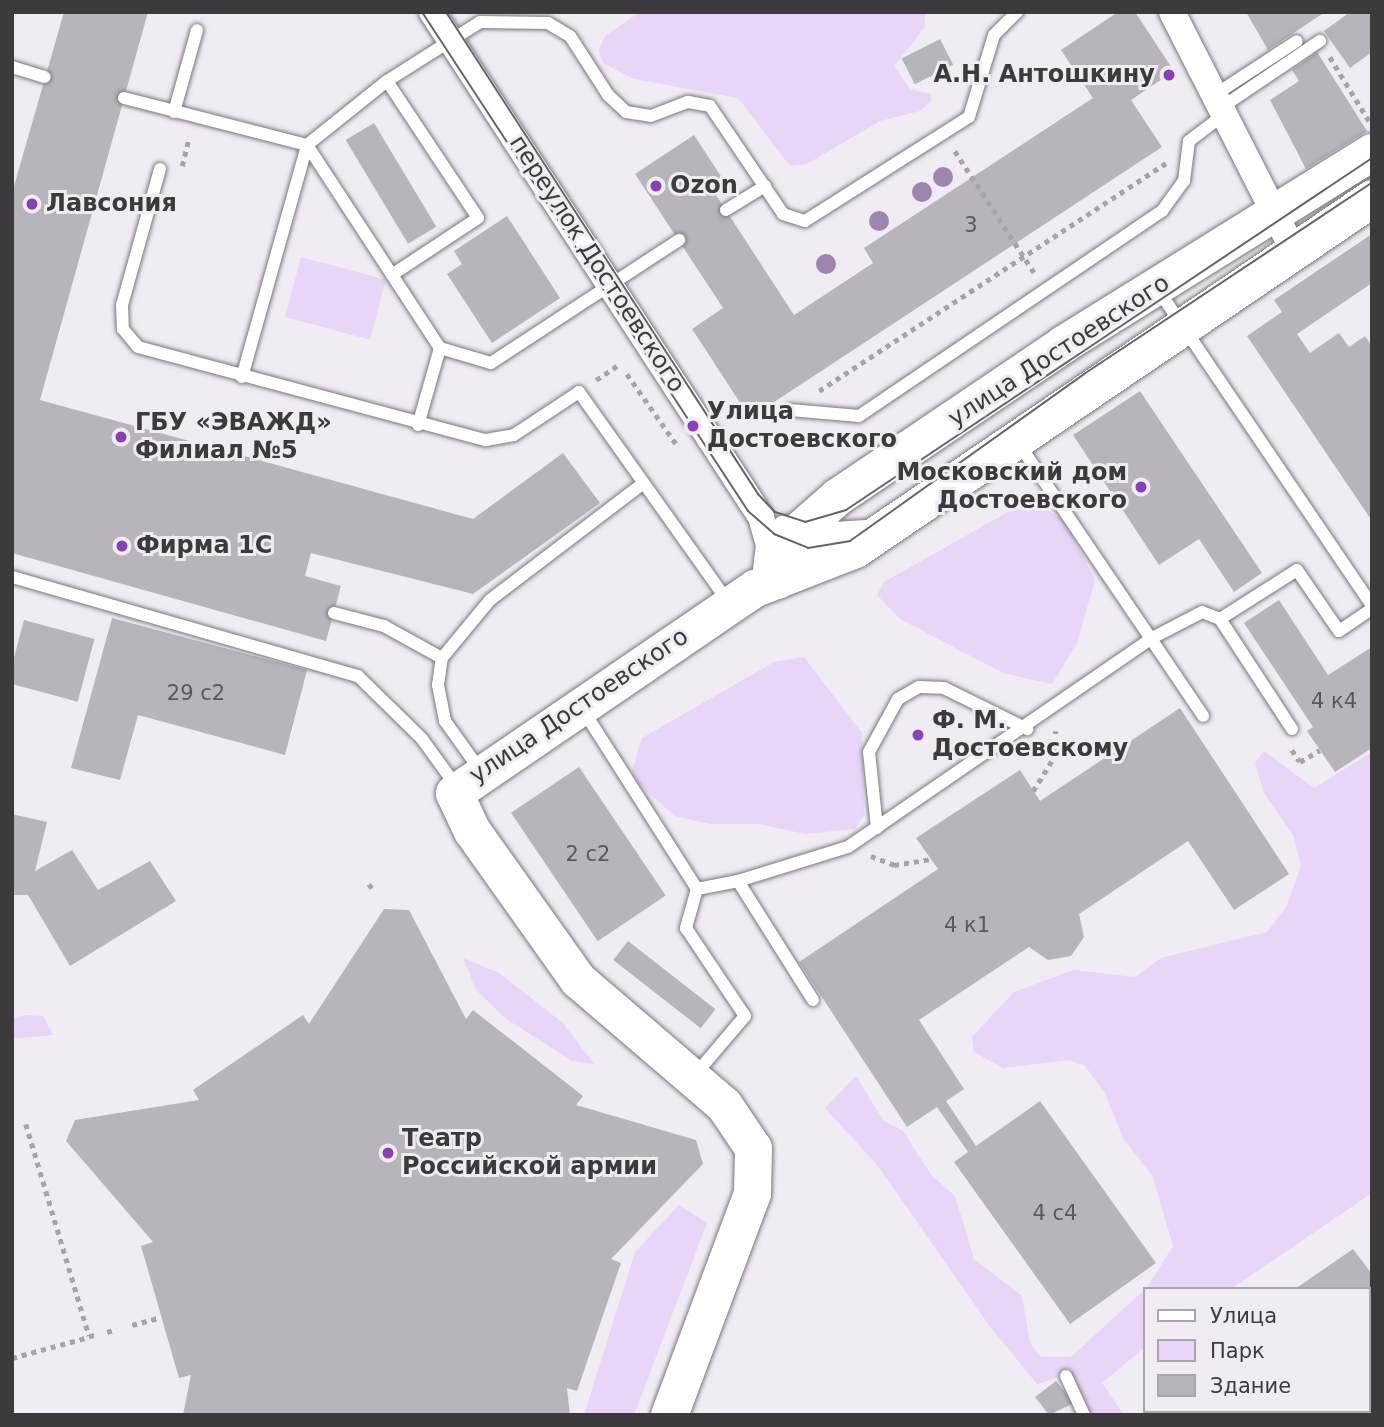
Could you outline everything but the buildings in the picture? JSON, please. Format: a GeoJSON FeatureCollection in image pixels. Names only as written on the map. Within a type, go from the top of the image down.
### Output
{"type":"FeatureCollection","features":[{"type":"Feature","properties":{"kind":"street","name":"переулок Достоевского"},"geometry":{"type":"LineString","coordinates":[[432,12],[761,517],[769,545],[770,582]]}},
{"type":"Feature","properties":{"kind":"street"},"geometry":{"type":"LineString","coordinates":[[1172,12],[1218,107],[1293,249]]}},
{"type":"Feature","properties":{"kind":"street","name":"улица Достоевского"},"geometry":{"type":"LineString","coordinates":[[770,582],[796,533],[867,476],[1273,213],[1372,152]]}},
{"type":"Feature","properties":{"kind":"street","name":"улица Достоевского"},"geometry":{"type":"LineString","coordinates":[[669,1415],[745,1216],[756,1164],[748,1134],[693,1078],[578,980],[464,787],[579,705],[730,606],[770,582],[830,561],[881,530],[1372,198]]}},
{"type":"Feature","properties":{"kind":"street"},"geometry":{"type":"LineString","coordinates":[[761,517],[796,533],[836,538],[881,530]]}},
{"type":"Feature","properties":{"kind":"lane"},"geometry":{"type":"LineString","coordinates":[[242,377],[307,145],[387,81],[480,22],[560,28],[626,112],[651,116],[688,102],[710,106],[783,214],[805,221],[945,135],[976,107],[994,35],[1017,12]]}},
{"type":"Feature","properties":{"kind":"lane"},"geometry":{"type":"LineString","coordinates":[[174,112],[197,30]]}},
{"type":"Feature","properties":{"kind":"lane"},"geometry":{"type":"LineString","coordinates":[[790,410],[859,416],[1171,203],[1184,181],[1187,149],[1194,135],[1218,107],[1297,41]]}},
{"type":"Feature","properties":{"kind":"lane"},"geometry":{"type":"LineString","coordinates":[[1218,107],[1320,41]]}},
{"type":"Feature","properties":{"kind":"lane"},"geometry":{"type":"LineString","coordinates":[[12,67],[46,77]]}},
{"type":"Feature","properties":{"kind":"lane"},"geometry":{"type":"LineString","coordinates":[[387,81],[478,218],[392,275]]}},
{"type":"Feature","properties":{"kind":"lane"},"geometry":{"type":"LineString","coordinates":[[124,99],[307,145],[440,348],[491,363],[679,240]]}},
{"type":"Feature","properties":{"kind":"lane"},"geometry":{"type":"LineString","coordinates":[[160,169],[122,306],[123,329],[149,352],[418,425],[500,439],[579,392],[730,606]]}},
{"type":"Feature","properties":{"kind":"lane"},"geometry":{"type":"LineString","coordinates":[[726,210],[765,186]]}},
{"type":"Feature","properties":{"kind":"lane"},"geometry":{"type":"LineString","coordinates":[[1157,288],[1372,607],[1339,631],[1297,570],[1220,619]]}},
{"type":"Feature","properties":{"kind":"lane"},"geometry":{"type":"LineString","coordinates":[[418,425],[440,348]]}},
{"type":"Feature","properties":{"kind":"lane"},"geometry":{"type":"LineString","coordinates":[[1015,438],[1154,637],[1203,716]]}},
{"type":"Feature","properties":{"kind":"lane"},"geometry":{"type":"LineString","coordinates":[[464,787],[445,722],[438,685],[442,657],[490,600],[642,484]]}},
{"type":"Feature","properties":{"kind":"lane"},"geometry":{"type":"LineString","coordinates":[[12,577],[358,676],[422,739],[464,787]]}},
{"type":"Feature","properties":{"kind":"lane"},"geometry":{"type":"LineString","coordinates":[[697,889],[738,881],[848,847],[1055,710],[1154,637],[1202,612],[1220,619],[1292,729]]}},
{"type":"Feature","properties":{"kind":"lane"},"geometry":{"type":"LineString","coordinates":[[334,613],[384,626],[442,657]]}},
{"type":"Feature","properties":{"kind":"lane"},"geometry":{"type":"LineString","coordinates":[[877,828],[869,752],[898,699],[919,687],[944,688],[1027,729]]}},
{"type":"Feature","properties":{"kind":"lane"},"geometry":{"type":"LineString","coordinates":[[579,705],[697,889],[686,928],[745,1016],[693,1078]]}},
{"type":"Feature","properties":{"kind":"lane"},"geometry":{"type":"LineString","coordinates":[[738,881],[813,1000]]}},
{"type":"Feature","properties":{"kind":"lane"},"geometry":{"type":"LineString","coordinates":[[1066,1376],[1084,1415]]}},
{"type":"Feature","properties":{"kind":"path"},"geometry":{"type":"LineString","coordinates":[[1320,41],[1372,124]]}},
{"type":"Feature","properties":{"kind":"path"},"geometry":{"type":"LineString","coordinates":[[179,174],[195,118]]}},
{"type":"Feature","properties":{"kind":"path"},"geometry":{"type":"LineString","coordinates":[[945,135],[1046,290]]}},
{"type":"Feature","properties":{"kind":"path"},"geometry":{"type":"LineString","coordinates":[[790,410],[1187,149]]}},
{"type":"Feature","properties":{"kind":"path"},"geometry":{"type":"LineString","coordinates":[[627,374],[688,461]]}},
{"type":"Feature","properties":{"kind":"path"},"geometry":{"type":"LineString","coordinates":[[1033,791],[1056,754],[1055,710]]}},
{"type":"Feature","properties":{"kind":"path"},"geometry":{"type":"LineString","coordinates":[[848,847],[894,865],[930,859]]}},
{"type":"Feature","properties":{"kind":"path"},"geometry":{"type":"LineString","coordinates":[[369,884],[374,891]]}},
{"type":"Feature","properties":{"kind":"path"},"geometry":{"type":"LineString","coordinates":[[26,1124],[89,1336]]}},
{"type":"Feature","properties":{"kind":"path"},"geometry":{"type":"LineString","coordinates":[[132,1325],[159,1318]]}},
{"type":"Feature","properties":{"kind":"path"},"geometry":{"type":"LineString","coordinates":[[107,1332],[117,1329]]}},
{"type":"Feature","properties":{"kind":"path"},"geometry":{"type":"LineString","coordinates":[[12,1358],[96,1335]]}},
{"type":"Feature","properties":{"kind":"green space"},"geometry":{"type":"Polygon","coordinates":[[[640,12],[925,12],[925,27],[894,66],[910,89],[931,94],[931,101],[920,111],[880,121],[807,164],[790,166],[738,98],[634,79],[603,63],[598,50],[605,36],[640,12]]]}},
{"type":"Feature","properties":{"kind":"green space"},"geometry":{"type":"Polygon","coordinates":[[[301,257],[386,280],[370,340],[285,317],[301,257]]]}},
{"type":"Feature","properties":{"kind":"green space"},"geometry":{"type":"Polygon","coordinates":[[[1041,505],[1066,523],[1095,580],[1077,643],[1052,684],[1003,673],[900,619],[877,595],[884,582],[1008,512],[1041,505]]]}},
{"type":"Feature","properties":{"kind":"green space"},"geometry":{"type":"Polygon","coordinates":[[[804,657],[862,733],[864,815],[855,829],[805,834],[759,824],[710,824],[675,816],[639,785],[632,771],[642,738],[774,662],[804,657]]]}},
{"type":"Feature","properties":{"kind":"green space"},"geometry":{"type":"Polygon","coordinates":[[[1264,751],[1314,788],[1372,752],[1372,1193],[1234,1287],[1147,1287],[1173,1246],[1153,1177],[1123,1138],[1105,1093],[1085,1066],[1070,1060],[1003,1068],[974,1052],[972,1037],[1014,992],[1073,970],[1135,977],[1161,958],[1267,932],[1286,907],[1301,866],[1293,835],[1264,793],[1255,763],[1264,751]]]}},
{"type":"Feature","properties":{"kind":"green space"},"geometry":{"type":"Polygon","coordinates":[[[463,958],[499,973],[563,1023],[594,1064],[572,1061],[505,1018],[476,990],[463,958]]]}},
{"type":"Feature","properties":{"kind":"green space"},"geometry":{"type":"Polygon","coordinates":[[[43,1016],[53,1035],[12,1039],[12,1018],[43,1016]]]}},
{"type":"Feature","properties":{"kind":"green space"},"geometry":{"type":"Polygon","coordinates":[[[856,1076],[883,1120],[903,1131],[932,1176],[955,1196],[974,1259],[1022,1296],[1030,1343],[1041,1357],[1071,1357],[1142,1292],[1142,1350],[1102,1383],[1124,1415],[1089,1415],[1062,1376],[1037,1384],[991,1328],[878,1166],[825,1108],[856,1076]]]}},
{"type":"Feature","properties":{"kind":"green space"},"geometry":{"type":"Polygon","coordinates":[[[679,1205],[707,1223],[634,1415],[584,1415],[635,1252],[679,1205]]]}},
{"type":"Feature","properties":{"kind":"tram line"},"geometry":{"type":"LineString","coordinates":[[422,12],[748,511],[774,534],[808,548],[850,541],[1084,374],[1372,183]]}},
{"type":"Feature","properties":{"kind":"tram line"},"geometry":{"type":"LineString","coordinates":[[446,12],[758,494],[775,512],[805,522],[846,510],[1372,158]]}},
{"type":"Feature","properties":{"kind":"place","name":"А.Н. Антошкину"},"geometry":{"type":"Point","coordinates":[1169,75]}},
{"type":"Feature","properties":{"kind":"place","name":"Ozon"},"geometry":{"type":"Point","coordinates":[656,186]}},
{"type":"Feature","properties":{"kind":"place","name":"Лавсония"},"geometry":{"type":"Point","coordinates":[32,204]}},
{"type":"Feature","properties":{"kind":"place","name":"Улица Достоевского"},"geometry":{"type":"Point","coordinates":[693,426]}},
{"type":"Feature","properties":{"kind":"place","name":"ГБУ «ЭВАЖД» Филиал №5"},"geometry":{"type":"Point","coordinates":[121,437]}},
{"type":"Feature","properties":{"kind":"place","name":"Московский дом Достоевского"},"geometry":{"type":"Point","coordinates":[1141,487]}},
{"type":"Feature","properties":{"kind":"place","name":"Фирма 1С"},"geometry":{"type":"Point","coordinates":[122,546]}},
{"type":"Feature","properties":{"kind":"place","name":"Ф. М. Достоевскому"},"geometry":{"type":"Point","coordinates":[918,735]}},
{"type":"Feature","properties":{"kind":"place","name":"Театр Российской армии"},"geometry":{"type":"Point","coordinates":[388,1153]}}]}
